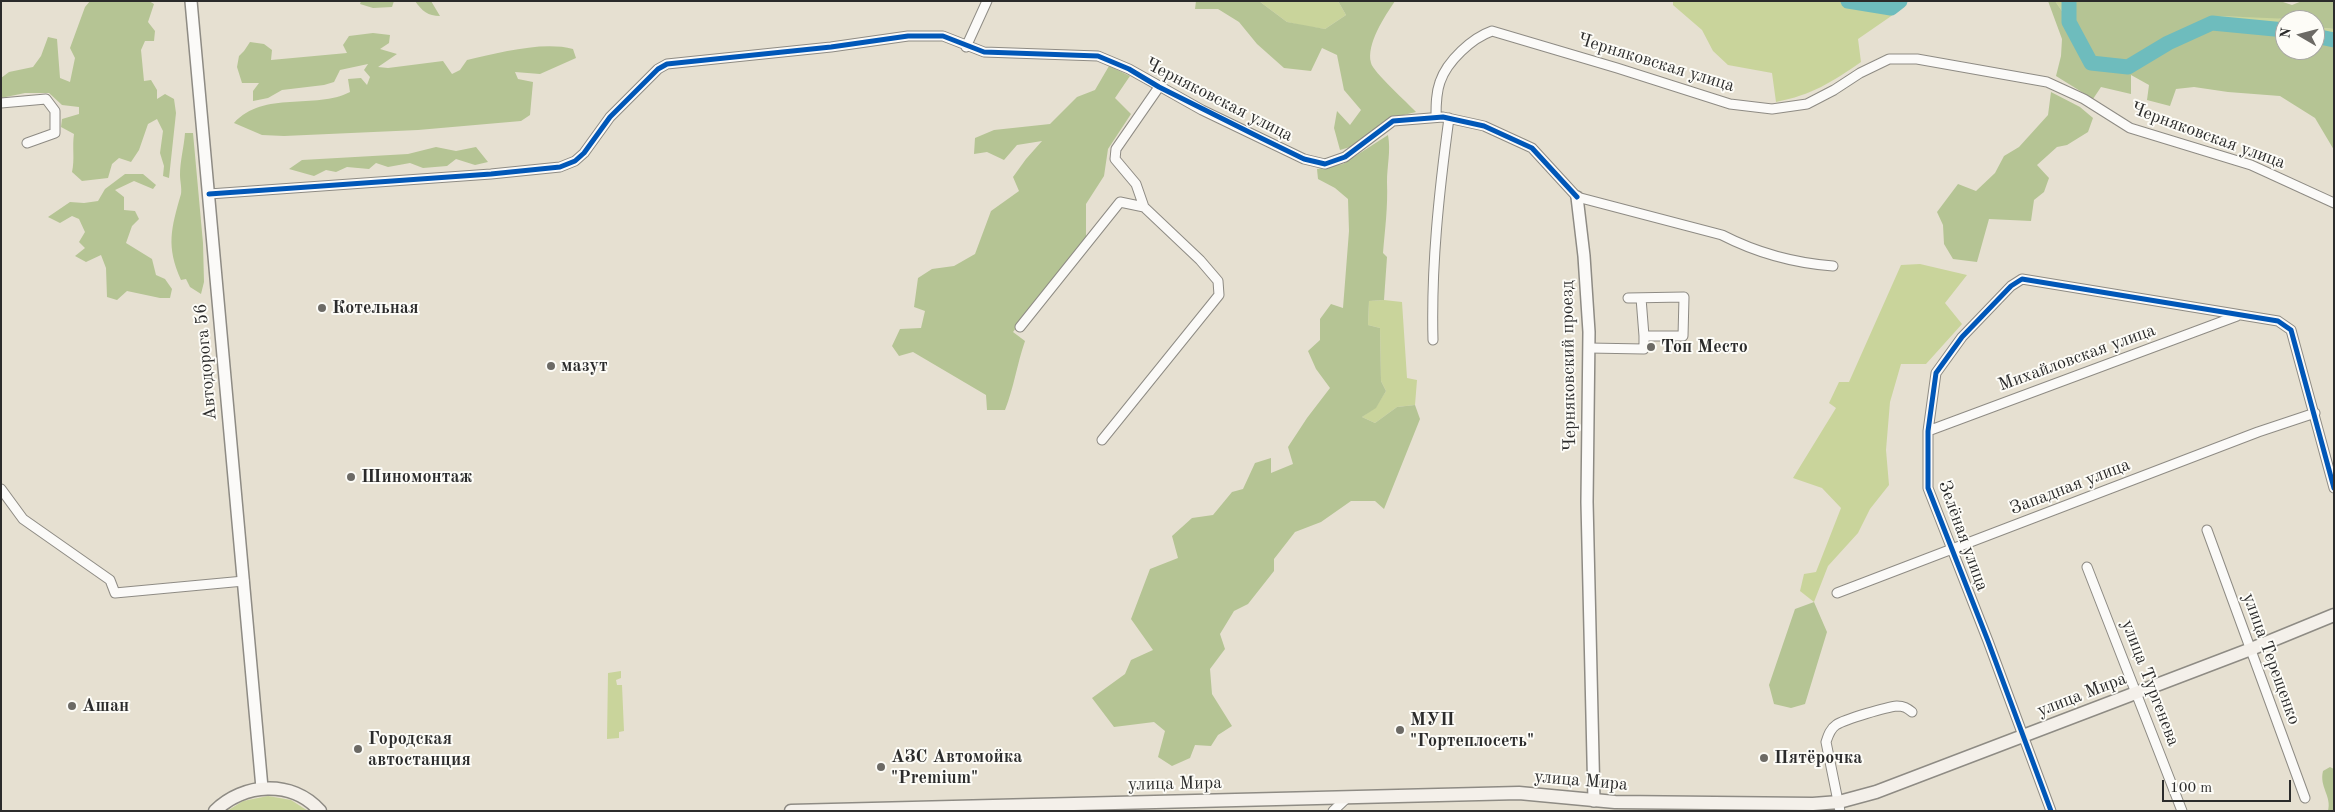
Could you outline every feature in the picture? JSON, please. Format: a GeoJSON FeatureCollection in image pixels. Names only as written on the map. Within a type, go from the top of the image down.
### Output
{"type":"FeatureCollection","features":[{"type":"Feature","properties":{"kind":"main road","name":"улица Мира"},"geometry":{"type":"LineString","coordinates":[[791,811],[1519,793],[1595,806],[1645,804],[1839,806],[2251,649],[2334,615]]}},
{"type":"Feature","properties":{"kind":"main road"},"geometry":{"type":"LineString","coordinates":[[215,811],[223,803],[241,792],[262,788],[282,789],[301,796],[320,811]]}},
{"type":"Feature","properties":{"kind":"street","name":"Автодорога 56"},"geometry":{"type":"LineString","coordinates":[[191,1],[262,788]]}},
{"type":"Feature","properties":{"kind":"street"},"geometry":{"type":"LineString","coordinates":[[966,47],[986,1]]}},
{"type":"Feature","properties":{"kind":"street","name":"Черняковская улица"},"geometry":{"type":"LineString","coordinates":[[1436,117],[1436,100],[1441,80],[1455,59],[1480,35],[1492,31],[1730,104],[1772,109],[1807,104],[1834,90],[1860,72],[1889,59],[1917,59],[2047,82],[2084,100],[2130,128],[2251,165],[2334,202]]}},
{"type":"Feature","properties":{"kind":"street","name":"Черняковская улица"},"geometry":{"type":"LineString","coordinates":[[209,194],[491,174],[560,167],[575,162],[584,153],[610,117],[658,69],[667,64],[831,47],[908,36],[943,36],[966,47],[984,52],[1098,56],[1129,69],[1159,87],[1304,159],[1325,164],[1345,157],[1393,121],[1436,117],[1484,126],[1532,148],[1577,197]]}},
{"type":"Feature","properties":{"kind":"street"},"geometry":{"type":"LineString","coordinates":[[1102,440],[1219,295],[1218,281],[1200,260],[1144,207],[1136,184],[1115,159],[1116,149],[1159,87]]}},
{"type":"Feature","properties":{"kind":"street"},"geometry":{"type":"LineString","coordinates":[[1,103],[46,99],[55,111],[55,133],[27,143]]}},
{"type":"Feature","properties":{"kind":"street"},"geometry":{"type":"LineString","coordinates":[[1433,340],[1432,292],[1442,171],[1449,118]]}},
{"type":"Feature","properties":{"kind":"street"},"geometry":{"type":"LineString","coordinates":[[1577,197],[1722,236],[1744,246],[1781,257],[1812,264],[1833,266]]}},
{"type":"Feature","properties":{"kind":"street","name":"Черняковский проезд"},"geometry":{"type":"LineString","coordinates":[[1577,197],[1584,256],[1589,348],[1587,502],[1595,806]]}},
{"type":"Feature","properties":{"kind":"street"},"geometry":{"type":"LineString","coordinates":[[1020,327],[1120,202],[1144,207]]}},
{"type":"Feature","properties":{"kind":"street","name":"Зелёная улица"},"geometry":{"type":"LineString","coordinates":[[2051,811],[2024,735],[1950,549],[1928,488],[1928,431],[1936,373],[1962,337],[2011,286],[2022,279],[2238,316]]}},
{"type":"Feature","properties":{"kind":"street"},"geometry":{"type":"LineString","coordinates":[[1628,298],[1684,297],[1684,336],[1644,336]]}},
{"type":"Feature","properties":{"kind":"street"},"geometry":{"type":"LineString","coordinates":[[1589,348],[1644,349],[1641,298]]}},
{"type":"Feature","properties":{"kind":"street"},"geometry":{"type":"LineString","coordinates":[[2238,316],[2254,316],[2278,321],[2291,330],[2334,488]]}},
{"type":"Feature","properties":{"kind":"street","name":"Михайловская улица"},"geometry":{"type":"LineString","coordinates":[[1928,431],[2238,316]]}},
{"type":"Feature","properties":{"kind":"street","name":"Западная улица"},"geometry":{"type":"LineString","coordinates":[[1837,593],[2258,432],[2314,413]]}},
{"type":"Feature","properties":{"kind":"street"},"geometry":{"type":"LineString","coordinates":[[1,489],[23,519],[110,580],[115,593],[244,581]]}},
{"type":"Feature","properties":{"kind":"street","name":"улица Терещенко"},"geometry":{"type":"LineString","coordinates":[[2207,530],[2305,798]]}},
{"type":"Feature","properties":{"kind":"street","name":"улица Тургенева"},"geometry":{"type":"LineString","coordinates":[[2086,567],[2137,692],[2182,811]]}},
{"type":"Feature","properties":{"kind":"street"},"geometry":{"type":"LineString","coordinates":[[1839,806],[1826,742],[1829,733],[1836,725],[1884,709],[1898,706],[1907,707],[1912,712]]}},
{"type":"Feature","properties":{"kind":"street"},"geometry":{"type":"LineString","coordinates":[[1333,811],[1348,797]]}},
{"type":"Feature","properties":{"kind":"green space"},"geometry":{"type":"Polygon","coordinates":[[[90,1],[149,1],[154,4],[148,22],[155,31],[154,41],[145,41],[141,50],[144,81],[151,80],[157,90],[157,99],[165,94],[174,99],[176,113],[169,178],[163,176],[164,166],[160,153],[163,131],[157,119],[148,124],[139,150],[131,162],[119,158],[112,164],[108,178],[82,181],[72,172],[74,134],[61,127],[62,119],[79,114],[79,107],[62,105],[49,93],[25,93],[1,98],[1,78],[9,72],[33,67],[41,56],[48,37],[57,39],[60,78],[70,82],[75,58],[70,48],[85,7],[90,1]]]}},
{"type":"Feature","properties":{"kind":"green space"},"geometry":{"type":"Polygon","coordinates":[[[361,1],[394,1],[392,7],[373,8],[360,4],[361,1]]]}},
{"type":"Feature","properties":{"kind":"green space"},"geometry":{"type":"Polygon","coordinates":[[[415,1],[431,1],[440,16],[426,12],[415,1]]]}},
{"type":"Feature","properties":{"kind":"green space"},"geometry":{"type":"Polygon","coordinates":[[[1196,1],[1259,1],[1287,22],[1325,29],[1346,15],[1338,1],[1395,1],[1374,39],[1370,55],[1371,63],[1384,80],[1416,112],[1391,118],[1350,147],[1340,150],[1334,128],[1337,111],[1350,125],[1361,110],[1344,90],[1337,55],[1322,48],[1311,71],[1284,68],[1257,44],[1239,22],[1218,9],[1195,9],[1196,1]]]}},
{"type":"Feature","properties":{"kind":"green space"},"geometry":{"type":"Polygon","coordinates":[[[1259,1],[1338,1],[1346,15],[1325,29],[1304,26],[1287,22],[1259,1]]]}},
{"type":"Feature","properties":{"kind":"green space"},"geometry":{"type":"Polygon","coordinates":[[[1673,1],[1898,1],[1900,10],[1858,39],[1861,62],[1841,76],[1811,92],[1776,102],[1772,73],[1728,65],[1713,51],[1702,30],[1673,5],[1673,1]]]}},
{"type":"Feature","properties":{"kind":"green space"},"geometry":{"type":"Polygon","coordinates":[[[2048,1],[2055,1],[2064,14],[2073,17],[2073,1],[2280,1],[2292,5],[2302,1],[2334,1],[2334,29],[2325,28],[2325,10],[2275,10],[2275,18],[2219,16],[2213,22],[2275,29],[2275,60],[2325,60],[2325,41],[2334,41],[2334,150],[2315,118],[2280,96],[2194,87],[2176,89],[2170,106],[2147,100],[2149,85],[2131,75],[2131,94],[2101,87],[2093,99],[2056,76],[2061,56],[2062,39],[2048,1]]]}},
{"type":"Feature","properties":{"kind":"green space"},"geometry":{"type":"Polygon","coordinates":[[[2055,1],[2073,1],[2073,17],[2064,14],[2055,1]]]}},
{"type":"Feature","properties":{"kind":"green space"},"geometry":{"type":"Polygon","coordinates":[[[2219,16],[2271,17],[2275,18],[2275,29],[2212,23],[2219,16]]]}},
{"type":"Feature","properties":{"kind":"green space"},"geometry":{"type":"Polygon","coordinates":[[[2325,28],[2334,29],[2334,41],[2325,41],[2325,28]]]}},
{"type":"Feature","properties":{"kind":"green space"},"geometry":{"type":"Polygon","coordinates":[[[373,33],[390,35],[389,43],[380,49],[397,54],[378,67],[388,68],[443,61],[452,74],[460,70],[467,60],[506,51],[548,46],[573,49],[576,58],[540,74],[515,72],[518,79],[533,82],[530,115],[521,121],[418,130],[284,136],[262,135],[234,123],[246,113],[275,103],[321,100],[336,97],[350,92],[348,79],[361,78],[367,85],[370,77],[364,70],[368,64],[340,70],[334,82],[282,90],[268,98],[253,101],[253,91],[259,83],[242,83],[237,67],[239,56],[250,42],[264,44],[272,50],[271,60],[347,53],[343,45],[349,36],[373,33]]]}},
{"type":"Feature","properties":{"kind":"green space"},"geometry":{"type":"Polygon","coordinates":[[[1109,66],[1130,76],[1115,98],[1131,114],[1108,149],[1104,176],[1086,204],[1086,238],[1013,332],[1025,341],[1005,410],[987,410],[986,395],[913,352],[899,356],[892,346],[900,329],[921,328],[925,311],[914,307],[918,278],[932,269],[954,266],[975,254],[991,211],[1019,191],[1013,177],[1042,141],[1017,145],[1004,160],[987,152],[974,154],[975,138],[994,130],[1050,124],[1077,97],[1095,90],[1109,66]]]}},
{"type":"Feature","properties":{"kind":"green space"},"geometry":{"type":"Polygon","coordinates":[[[2051,92],[2080,107],[2093,118],[2088,132],[2067,145],[2057,147],[2037,165],[2049,178],[2044,192],[2034,200],[2031,221],[1989,219],[1977,262],[1953,259],[1944,244],[1943,225],[1937,212],[1958,184],[1976,191],[1995,173],[2004,156],[2019,147],[2048,115],[2051,92]]]}},
{"type":"Feature","properties":{"kind":"green space"},"geometry":{"type":"Polygon","coordinates":[[[185,133],[193,133],[203,243],[204,282],[201,294],[190,287],[186,279],[181,280],[173,257],[172,247],[173,228],[181,194],[180,170],[185,133]]]}},
{"type":"Feature","properties":{"kind":"green space"},"geometry":{"type":"Polygon","coordinates":[[[1388,135],[1387,200],[1383,253],[1387,257],[1384,300],[1369,301],[1368,325],[1380,328],[1381,381],[1386,391],[1376,408],[1362,417],[1375,423],[1397,407],[1415,405],[1420,419],[1384,509],[1375,501],[1351,501],[1321,522],[1295,532],[1274,559],[1274,571],[1248,604],[1234,611],[1220,634],[1225,649],[1210,669],[1212,694],[1232,726],[1218,735],[1211,746],[1195,745],[1190,758],[1172,766],[1158,757],[1165,731],[1154,722],[1114,727],[1092,698],[1125,674],[1131,660],[1153,650],[1131,619],[1150,569],[1178,558],[1172,536],[1192,518],[1213,515],[1232,492],[1243,489],[1255,463],[1271,458],[1271,473],[1293,464],[1288,447],[1330,388],[1316,369],[1308,351],[1320,340],[1320,319],[1331,304],[1343,308],[1349,231],[1348,199],[1335,188],[1318,179],[1317,169],[1343,164],[1388,135]]]}},
{"type":"Feature","properties":{"kind":"green space"},"geometry":{"type":"Polygon","coordinates":[[[436,147],[456,151],[476,147],[488,162],[475,165],[456,159],[447,166],[423,168],[410,163],[388,167],[376,163],[369,169],[347,167],[336,172],[326,170],[314,176],[289,169],[302,160],[408,154],[436,147]]]}},
{"type":"Feature","properties":{"kind":"green space"},"geometry":{"type":"Polygon","coordinates":[[[125,174],[143,174],[156,185],[153,189],[134,181],[115,190],[124,197],[124,210],[135,211],[139,219],[132,226],[126,243],[152,259],[156,275],[165,279],[172,289],[170,298],[160,298],[127,291],[117,300],[107,297],[106,268],[101,255],[86,262],[75,256],[85,248],[79,242],[85,232],[79,219],[72,216],[60,223],[48,217],[70,202],[98,201],[105,189],[125,174]]]}},
{"type":"Feature","properties":{"kind":"green space"},"geometry":{"type":"Polygon","coordinates":[[[1920,264],[1967,275],[1945,303],[1962,324],[1926,364],[1901,364],[1890,402],[1886,450],[1889,485],[1870,509],[1858,533],[1828,566],[1814,602],[1800,591],[1804,574],[1816,572],[1841,508],[1822,488],[1793,478],[1836,408],[1829,403],[1839,382],[1849,382],[1901,265],[1920,264]]]}},
{"type":"Feature","properties":{"kind":"green space"},"geometry":{"type":"Polygon","coordinates":[[[1369,301],[1402,302],[1407,378],[1417,380],[1415,405],[1397,407],[1375,423],[1362,417],[1376,407],[1386,391],[1381,381],[1380,328],[1368,325],[1369,301]]]}},
{"type":"Feature","properties":{"kind":"green space"},"geometry":{"type":"Polygon","coordinates":[[[1814,602],[1827,632],[1805,704],[1791,708],[1774,704],[1769,685],[1795,609],[1814,602]]]}},
{"type":"Feature","properties":{"kind":"green space"},"geometry":{"type":"Polygon","coordinates":[[[621,671],[621,678],[616,680],[617,685],[622,685],[624,731],[619,732],[619,738],[607,739],[608,673],[621,671]]]}},
{"type":"Feature","properties":{"kind":"green space"},"geometry":{"type":"Polygon","coordinates":[[[2330,767],[2334,769],[2334,811],[2328,811],[2329,806],[2322,777],[2323,771],[2330,767]]]}},
{"type":"Feature","properties":{"kind":"green space"},"geometry":{"type":"Polygon","coordinates":[[[268,796],[291,800],[308,811],[227,811],[243,801],[268,796]]]}},
{"type":"Feature","properties":{"kind":"waterway"},"geometry":{"type":"LineString","coordinates":[[1848,1],[1891,8],[1900,1]]}},
{"type":"Feature","properties":{"kind":"waterway"},"geometry":{"type":"LineString","coordinates":[[2069,1],[2069,22],[2091,63],[2128,67],[2168,43],[2212,23],[2275,29]]}},
{"type":"Feature","properties":{"kind":"waterway"},"geometry":{"type":"LineString","coordinates":[[2325,38],[2334,40]]}},
{"type":"Feature","properties":{"kind":"cycle path"},"geometry":{"type":"LineString","coordinates":[[209,194],[491,174],[560,167],[575,161],[584,153],[610,117],[658,69],[667,64],[831,47],[908,36],[943,36],[984,52],[1098,56],[1129,69],[1159,87],[1304,159],[1325,164],[1345,157],[1393,121],[1443,117],[1484,126],[1532,148],[1577,197]]}},
{"type":"Feature","properties":{"kind":"cycle path"},"geometry":{"type":"LineString","coordinates":[[2051,811],[1988,641],[1928,488],[1928,431],[1936,373],[1962,337],[2011,286],[2022,279],[2278,321],[2291,330],[2334,488]]}},
{"type":"Feature","properties":{"kind":"place","name":"Котельная"},"geometry":{"type":"Point","coordinates":[322,308]}},
{"type":"Feature","properties":{"kind":"place","name":"Топ Место"},"geometry":{"type":"Point","coordinates":[1651,347]}},
{"type":"Feature","properties":{"kind":"place","name":"мазут"},"geometry":{"type":"Point","coordinates":[551,366]}},
{"type":"Feature","properties":{"kind":"place","name":"Шиномонтаж"},"geometry":{"type":"Point","coordinates":[351,477]}},
{"type":"Feature","properties":{"kind":"place","name":"Ашан"},"geometry":{"type":"Point","coordinates":[72,706]}},
{"type":"Feature","properties":{"kind":"place","name":"МУП \"Гортеплосеть\""},"geometry":{"type":"Point","coordinates":[1400,730]}},
{"type":"Feature","properties":{"kind":"place","name":"Городская автостанция"},"geometry":{"type":"Point","coordinates":[358,749]}},
{"type":"Feature","properties":{"kind":"place","name":"Пятёрочка"},"geometry":{"type":"Point","coordinates":[1764,758]}},
{"type":"Feature","properties":{"kind":"place","name":"АЗС Автомойка \"Premium\""},"geometry":{"type":"Point","coordinates":[881,767]}}]}
